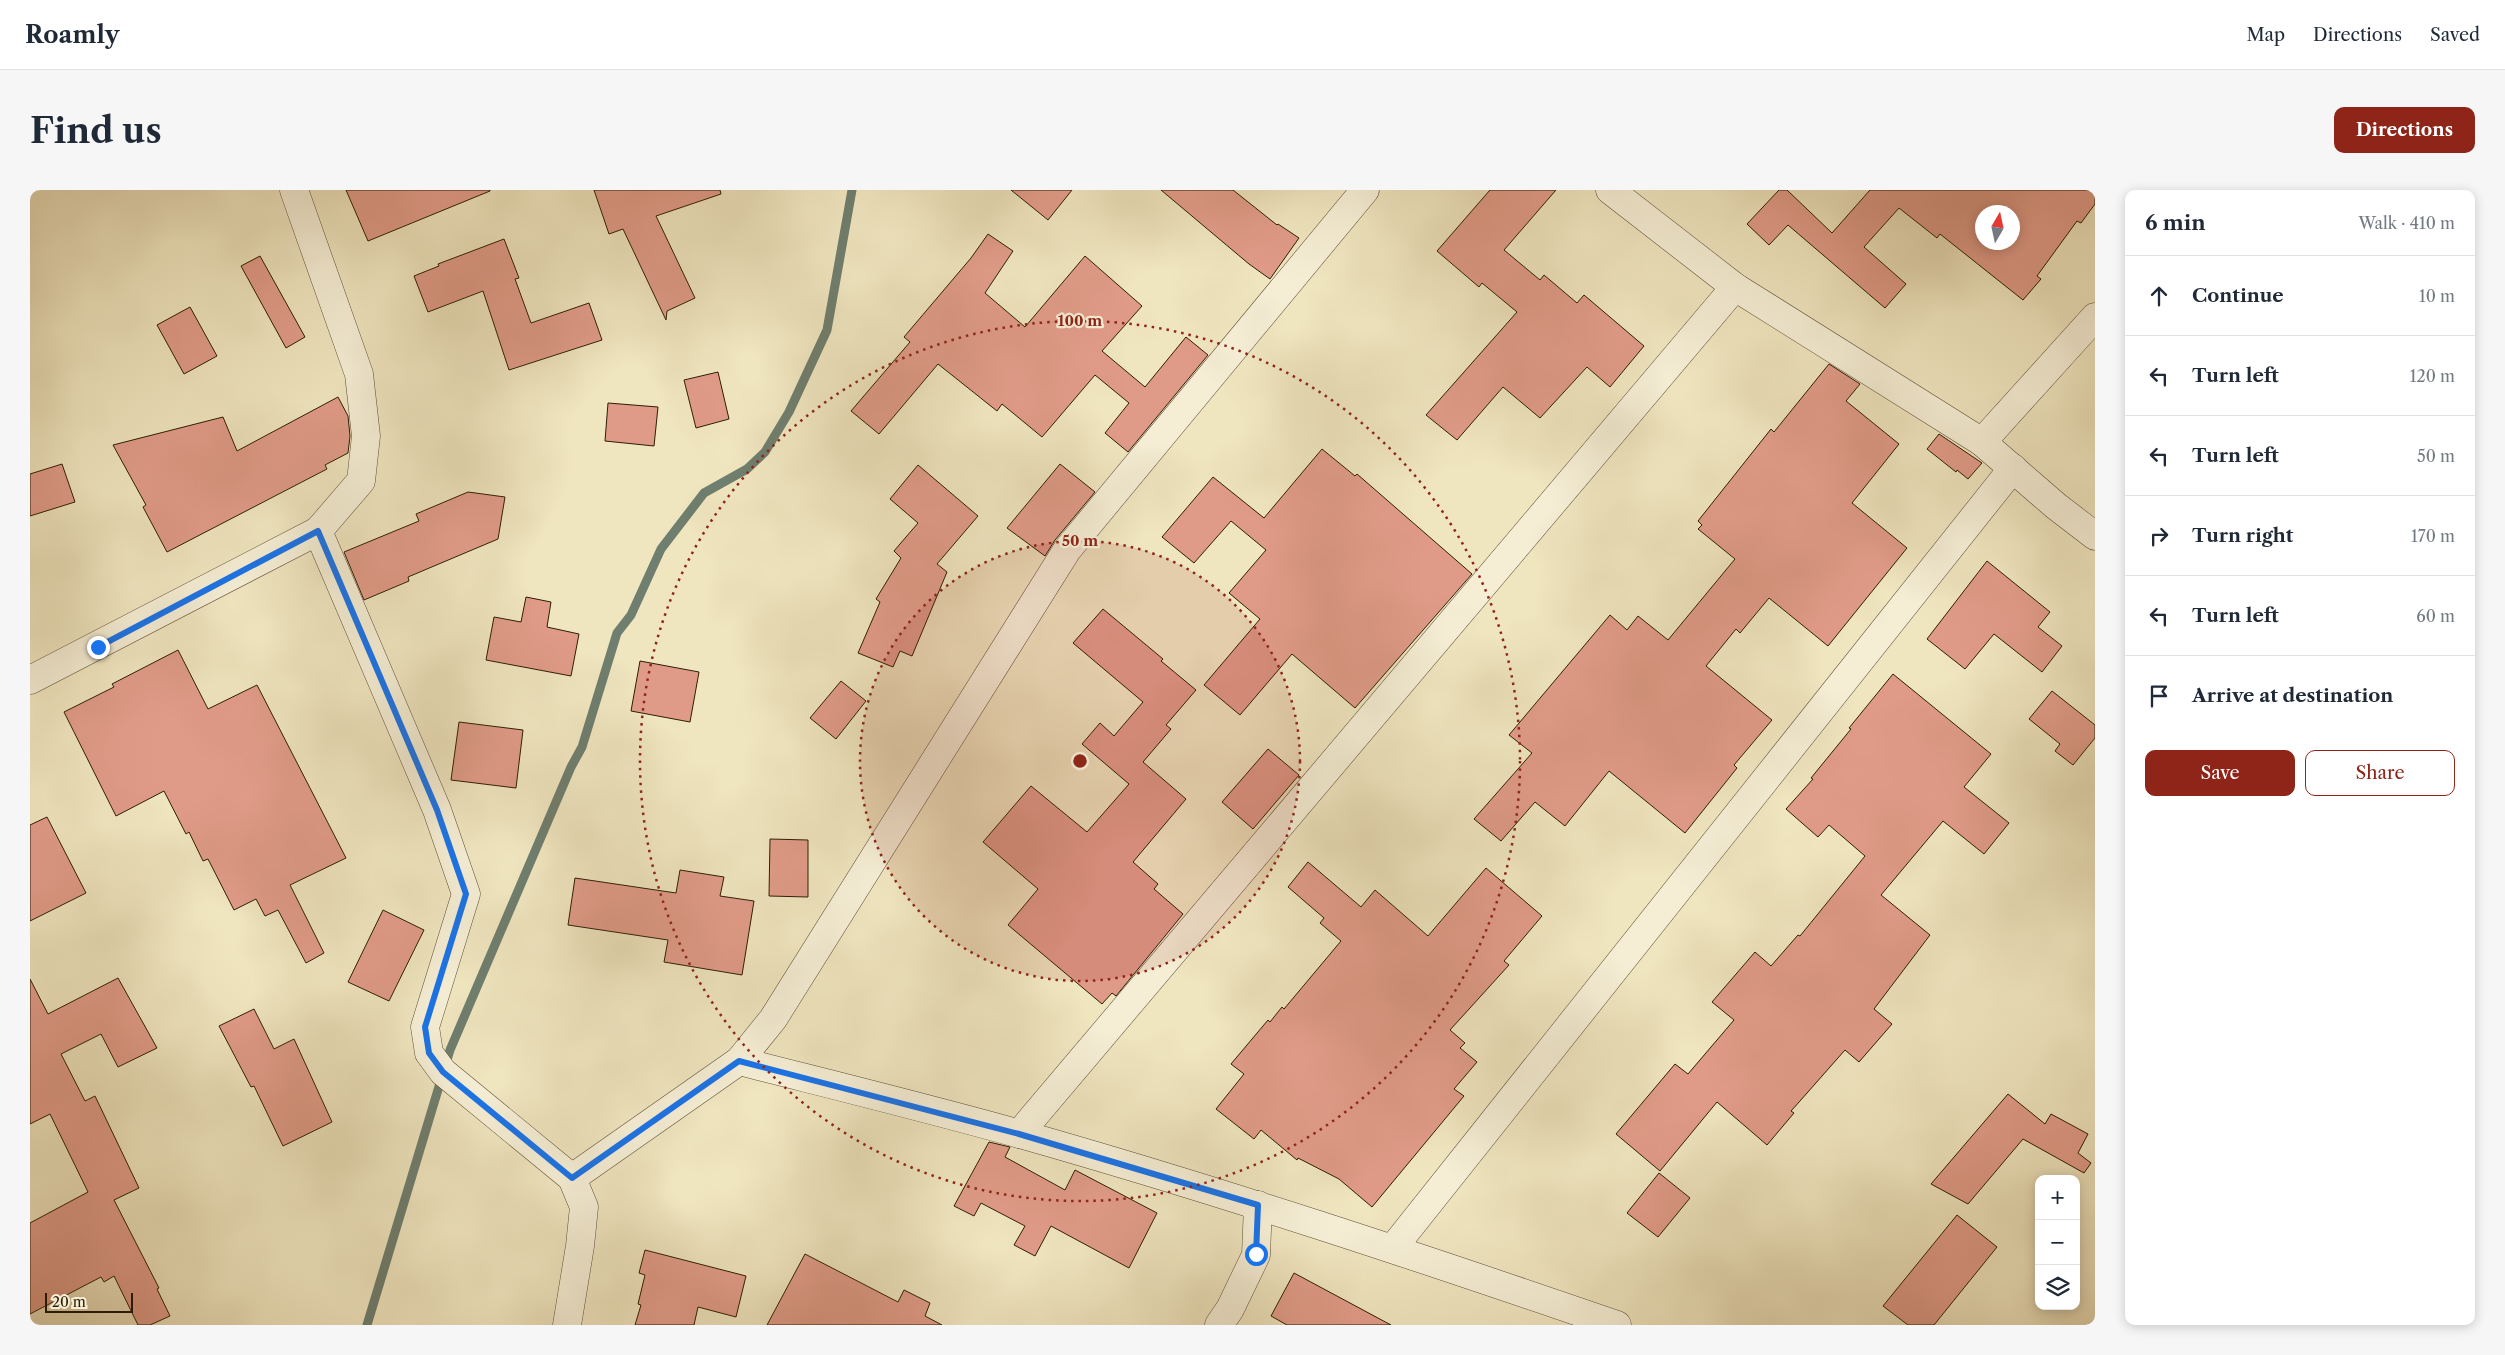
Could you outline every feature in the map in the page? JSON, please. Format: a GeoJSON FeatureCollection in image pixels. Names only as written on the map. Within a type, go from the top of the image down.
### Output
{"type":"FeatureCollection","features":[{"type":"Feature","properties":{"kind":"street"},"geometry":{"type":"LineString","coordinates":[[30,680],[318,531],[361,481],[366,436],[358,374],[294,190]]}},
{"type":"Feature","properties":{"kind":"street"},"geometry":{"type":"LineString","coordinates":[[572,1178],[739,1061],[773,1019],[1067,550],[1364,190]]}},
{"type":"Feature","properties":{"kind":"street"},"geometry":{"type":"LineString","coordinates":[[1610,190],[1735,287],[1982,442],[2095,536]]}},
{"type":"Feature","properties":{"kind":"street"},"geometry":{"type":"LineString","coordinates":[[1019,1134],[1735,287]]}},
{"type":"Feature","properties":{"kind":"street"},"geometry":{"type":"LineString","coordinates":[[1982,442],[2095,317]]}},
{"type":"Feature","properties":{"kind":"street"},"geometry":{"type":"LineString","coordinates":[[1394,1248],[2012,468]]}},
{"type":"Feature","properties":{"kind":"street"},"geometry":{"type":"LineString","coordinates":[[318,531],[437,810],[466,894],[425,1027],[429,1053],[443,1072],[572,1178],[584,1207],[580,1246],[567,1325]]}},
{"type":"Feature","properties":{"kind":"street"},"geometry":{"type":"LineString","coordinates":[[739,1061],[1019,1134],[1258,1205],[1394,1248],[1617,1325]]}},
{"type":"Feature","properties":{"kind":"street"},"geometry":{"type":"LineString","coordinates":[[1219,1325],[1256,1254],[1258,1205]]}},
{"type":"Feature","properties":{"kind":"building"},"geometry":{"type":"Polygon","coordinates":[[[346,190],[490,190],[490,191],[368,241],[346,190]]]}},
{"type":"Feature","properties":{"kind":"building"},"geometry":{"type":"Polygon","coordinates":[[[594,190],[720,190],[721,194],[656,216],[695,298],[667,311],[666,320],[623,229],[609,234],[594,190]]]}},
{"type":"Feature","properties":{"kind":"building"},"geometry":{"type":"Polygon","coordinates":[[[1011,190],[1072,190],[1048,220],[1011,190]]]}},
{"type":"Feature","properties":{"kind":"building"},"geometry":{"type":"Polygon","coordinates":[[[1161,190],[1233,190],[1277,225],[1299,238],[1270,279],[1249,264],[1161,190]]]}},
{"type":"Feature","properties":{"kind":"building"},"geometry":{"type":"Polygon","coordinates":[[[1490,190],[1556,190],[1504,250],[1540,280],[1544,275],[1577,303],[1584,295],[1644,346],[1610,387],[1587,367],[1540,418],[1503,387],[1457,440],[1426,415],[1517,312],[1482,283],[1479,287],[1437,251],[1490,190]]]}},
{"type":"Feature","properties":{"kind":"building"},"geometry":{"type":"Polygon","coordinates":[[[1779,190],[1787,190],[1832,233],[1870,190],[2095,190],[2095,204],[2081,223],[2077,221],[2037,276],[2041,279],[2023,300],[1940,234],[1937,238],[1899,208],[1864,247],[1906,284],[1885,308],[1788,225],[1769,245],[1747,224],[1779,190]]]}},
{"type":"Feature","properties":{"kind":"building"},"geometry":{"type":"Polygon","coordinates":[[[988,234],[1013,251],[985,293],[1025,327],[1085,256],[1142,306],[1102,351],[1145,387],[1186,337],[1208,355],[1128,452],[1105,433],[1129,403],[1095,375],[1042,437],[1002,404],[997,411],[938,364],[879,434],[851,411],[910,342],[904,337],[971,258],[988,234]]]}},
{"type":"Feature","properties":{"kind":"building"},"geometry":{"type":"Polygon","coordinates":[[[504,239],[519,278],[515,279],[531,323],[589,303],[602,340],[509,370],[483,291],[428,312],[414,276],[439,266],[438,264],[504,239]]]}},
{"type":"Feature","properties":{"kind":"building"},"geometry":{"type":"Polygon","coordinates":[[[260,256],[305,337],[286,348],[241,266],[260,256]]]}},
{"type":"Feature","properties":{"kind":"building"},"geometry":{"type":"Polygon","coordinates":[[[190,307],[217,356],[184,374],[157,325],[190,307]]]}},
{"type":"Feature","properties":{"kind":"building"},"geometry":{"type":"Polygon","coordinates":[[[1829,364],[1860,384],[1846,401],[1899,444],[1852,503],[1907,548],[1828,646],[1769,598],[1740,633],[1736,629],[1706,666],[1772,720],[1734,765],[1737,768],[1685,833],[1609,771],[1565,826],[1535,802],[1501,841],[1474,819],[1532,753],[1509,735],[1610,615],[1627,630],[1638,616],[1668,640],[1735,559],[1698,529],[1702,525],[1698,521],[1771,429],[1774,432],[1829,364]]]}},
{"type":"Feature","properties":{"kind":"building"},"geometry":{"type":"Polygon","coordinates":[[[718,372],[729,419],[696,428],[684,380],[718,372]]]}},
{"type":"Feature","properties":{"kind":"building"},"geometry":{"type":"Polygon","coordinates":[[[338,397],[348,416],[350,436],[348,453],[325,465],[327,469],[167,552],[143,507],[146,505],[113,445],[223,417],[237,451],[338,397]]]}},
{"type":"Feature","properties":{"kind":"building"},"geometry":{"type":"Polygon","coordinates":[[[608,403],[658,407],[654,446],[605,441],[608,403]]]}},
{"type":"Feature","properties":{"kind":"building"},"geometry":{"type":"Polygon","coordinates":[[[1939,434],[1982,463],[1968,479],[1927,449],[1939,434]]]}},
{"type":"Feature","properties":{"kind":"building"},"geometry":{"type":"Polygon","coordinates":[[[1322,449],[1355,476],[1357,474],[1472,574],[1355,708],[1292,654],[1240,715],[1204,685],[1260,619],[1229,593],[1266,550],[1231,521],[1194,563],[1162,537],[1213,477],[1264,518],[1322,449]]]}},
{"type":"Feature","properties":{"kind":"building"},"geometry":{"type":"Polygon","coordinates":[[[62,464],[75,502],[30,516],[30,474],[62,464]]]}},
{"type":"Feature","properties":{"kind":"building"},"geometry":{"type":"Polygon","coordinates":[[[1060,464],[1095,492],[1055,540],[1045,556],[1007,528],[1060,464]]]}},
{"type":"Feature","properties":{"kind":"building"},"geometry":{"type":"Polygon","coordinates":[[[918,465],[978,516],[937,564],[947,572],[912,656],[900,651],[893,667],[858,653],[880,602],[876,599],[901,558],[894,551],[918,523],[890,499],[918,465]]]}},
{"type":"Feature","properties":{"kind":"building"},"geometry":{"type":"Polygon","coordinates":[[[468,492],[505,497],[498,539],[408,577],[409,581],[364,600],[344,552],[419,521],[416,514],[468,492]]]}},
{"type":"Feature","properties":{"kind":"building"},"geometry":{"type":"Polygon","coordinates":[[[1987,561],[2050,612],[2038,627],[2062,646],[2042,672],[1994,634],[1965,669],[1927,639],[1987,561]]]}},
{"type":"Feature","properties":{"kind":"building"},"geometry":{"type":"Polygon","coordinates":[[[526,597],[551,602],[547,627],[579,634],[571,676],[486,660],[494,617],[521,622],[526,597]]]}},
{"type":"Feature","properties":{"kind":"building"},"geometry":{"type":"Polygon","coordinates":[[[1103,609],[1163,659],[1161,661],[1196,690],[1166,725],[1171,729],[1143,762],[1186,799],[1133,862],[1158,884],[1154,889],[1183,914],[1116,996],[1112,993],[1102,1004],[1008,925],[1038,889],[983,842],[1031,786],[1087,832],[1129,784],[1082,744],[1100,723],[1114,736],[1143,702],[1073,643],[1103,609]]]}},
{"type":"Feature","properties":{"kind":"building"},"geometry":{"type":"Polygon","coordinates":[[[178,650],[208,709],[257,685],[346,858],[290,885],[324,953],[306,963],[278,910],[265,916],[256,899],[234,910],[208,859],[203,861],[189,832],[186,834],[164,791],[116,816],[64,712],[114,687],[112,684],[178,650]]]}},
{"type":"Feature","properties":{"kind":"building"},"geometry":{"type":"Polygon","coordinates":[[[640,661],[699,672],[690,722],[631,711],[640,661]]]}},
{"type":"Feature","properties":{"kind":"building"},"geometry":{"type":"Polygon","coordinates":[[[1893,674],[1991,754],[1964,787],[2009,823],[1984,854],[1943,821],[1881,895],[1930,935],[1874,1009],[1892,1024],[1859,1062],[1845,1050],[1791,1111],[1794,1113],[1767,1145],[1717,1102],[1660,1171],[1616,1134],[1675,1064],[1688,1074],[1734,1020],[1712,1002],[1755,952],[1771,966],[1798,935],[1800,936],[1865,856],[1829,825],[1818,837],[1786,809],[1813,779],[1811,778],[1851,729],[1849,728],[1893,674]]]}},
{"type":"Feature","properties":{"kind":"building"},"geometry":{"type":"Polygon","coordinates":[[[841,681],[866,701],[836,739],[810,718],[841,681]]]}},
{"type":"Feature","properties":{"kind":"building"},"geometry":{"type":"Polygon","coordinates":[[[2052,691],[2095,725],[2095,738],[2073,765],[2055,751],[2060,744],[2029,719],[2052,691]]]}},
{"type":"Feature","properties":{"kind":"building"},"geometry":{"type":"Polygon","coordinates":[[[459,722],[523,730],[516,788],[451,780],[459,722]]]}},
{"type":"Feature","properties":{"kind":"building"},"geometry":{"type":"Polygon","coordinates":[[[1268,749],[1299,775],[1253,829],[1222,802],[1268,749]]]}},
{"type":"Feature","properties":{"kind":"building"},"geometry":{"type":"Polygon","coordinates":[[[47,817],[86,893],[30,921],[30,825],[47,817]]]}},
{"type":"Feature","properties":{"kind":"building"},"geometry":{"type":"Polygon","coordinates":[[[770,839],[808,840],[808,897],[769,896],[770,839]]]}},
{"type":"Feature","properties":{"kind":"building"},"geometry":{"type":"Polygon","coordinates":[[[1308,862],[1361,907],[1375,890],[1428,936],[1486,868],[1542,916],[1504,961],[1509,965],[1450,1030],[1465,1043],[1460,1048],[1477,1062],[1454,1089],[1464,1096],[1372,1207],[1339,1179],[1298,1158],[1297,1160],[1261,1130],[1254,1139],[1216,1109],[1244,1074],[1231,1064],[1268,1020],[1270,1022],[1282,1007],[1284,1009],[1341,941],[1320,923],[1324,918],[1288,887],[1308,862]]]}},
{"type":"Feature","properties":{"kind":"building"},"geometry":{"type":"Polygon","coordinates":[[[680,870],[724,877],[720,896],[754,901],[742,975],[664,962],[668,940],[568,925],[575,878],[676,893],[680,870]]]}},
{"type":"Feature","properties":{"kind":"building"},"geometry":{"type":"Polygon","coordinates":[[[383,910],[424,930],[389,1001],[348,982],[383,910]]]}},
{"type":"Feature","properties":{"kind":"building"},"geometry":{"type":"Polygon","coordinates":[[[118,978],[157,1048],[118,1067],[101,1034],[61,1054],[85,1101],[95,1096],[139,1188],[114,1200],[159,1288],[157,1289],[170,1316],[150,1325],[138,1325],[114,1276],[104,1282],[101,1277],[30,1314],[30,1223],[88,1192],[50,1114],[30,1124],[30,979],[48,1014],[118,978]]]}},
{"type":"Feature","properties":{"kind":"building"},"geometry":{"type":"Polygon","coordinates":[[[254,1009],[274,1049],[294,1039],[332,1122],[283,1146],[254,1086],[251,1087],[219,1026],[254,1009]]]}},
{"type":"Feature","properties":{"kind":"building"},"geometry":{"type":"Polygon","coordinates":[[[2008,1094],[2045,1124],[2051,1114],[2088,1134],[2078,1153],[2091,1163],[2084,1173],[2023,1139],[1968,1204],[1931,1184],[2008,1094]]]}},
{"type":"Feature","properties":{"kind":"building"},"geometry":{"type":"Polygon","coordinates":[[[989,1142],[1010,1147],[1005,1157],[1065,1190],[1075,1170],[1157,1213],[1129,1268],[1051,1226],[1035,1256],[1014,1245],[1025,1226],[981,1203],[974,1216],[954,1206],[989,1142]]]}},
{"type":"Feature","properties":{"kind":"building"},"geometry":{"type":"Polygon","coordinates":[[[1659,1173],[1690,1198],[1658,1237],[1627,1213],[1659,1173]]]}},
{"type":"Feature","properties":{"kind":"building"},"geometry":{"type":"Polygon","coordinates":[[[1957,1215],[1997,1247],[1934,1325],[1908,1325],[1883,1306],[1957,1215]]]}},
{"type":"Feature","properties":{"kind":"building"},"geometry":{"type":"Polygon","coordinates":[[[645,1250],[746,1276],[736,1317],[698,1307],[694,1325],[635,1325],[641,1305],[638,1304],[645,1275],[639,1273],[645,1250]]]}},
{"type":"Feature","properties":{"kind":"building"},"geometry":{"type":"Polygon","coordinates":[[[805,1254],[898,1302],[904,1290],[930,1303],[925,1316],[942,1325],[767,1325],[805,1254]]]}},
{"type":"Feature","properties":{"kind":"building"},"geometry":{"type":"Polygon","coordinates":[[[1294,1273],[1391,1325],[1287,1325],[1271,1316],[1294,1273]]]}},
{"type":"Feature","properties":{"kind":"waterway"},"geometry":{"type":"LineString","coordinates":[[367,1325],[450,1050],[571,767],[582,747],[617,633],[631,615],[661,549],[704,493],[747,469],[765,452],[789,412],[827,330],[852,190]]}},
{"type":"Feature","properties":{"kind":"route"},"geometry":{"type":"LineString","coordinates":[[98,647],[318,531],[437,810],[466,894],[425,1027],[429,1053],[443,1072],[572,1178],[739,1061],[1019,1134],[1258,1205],[1256,1254]]}}]}
